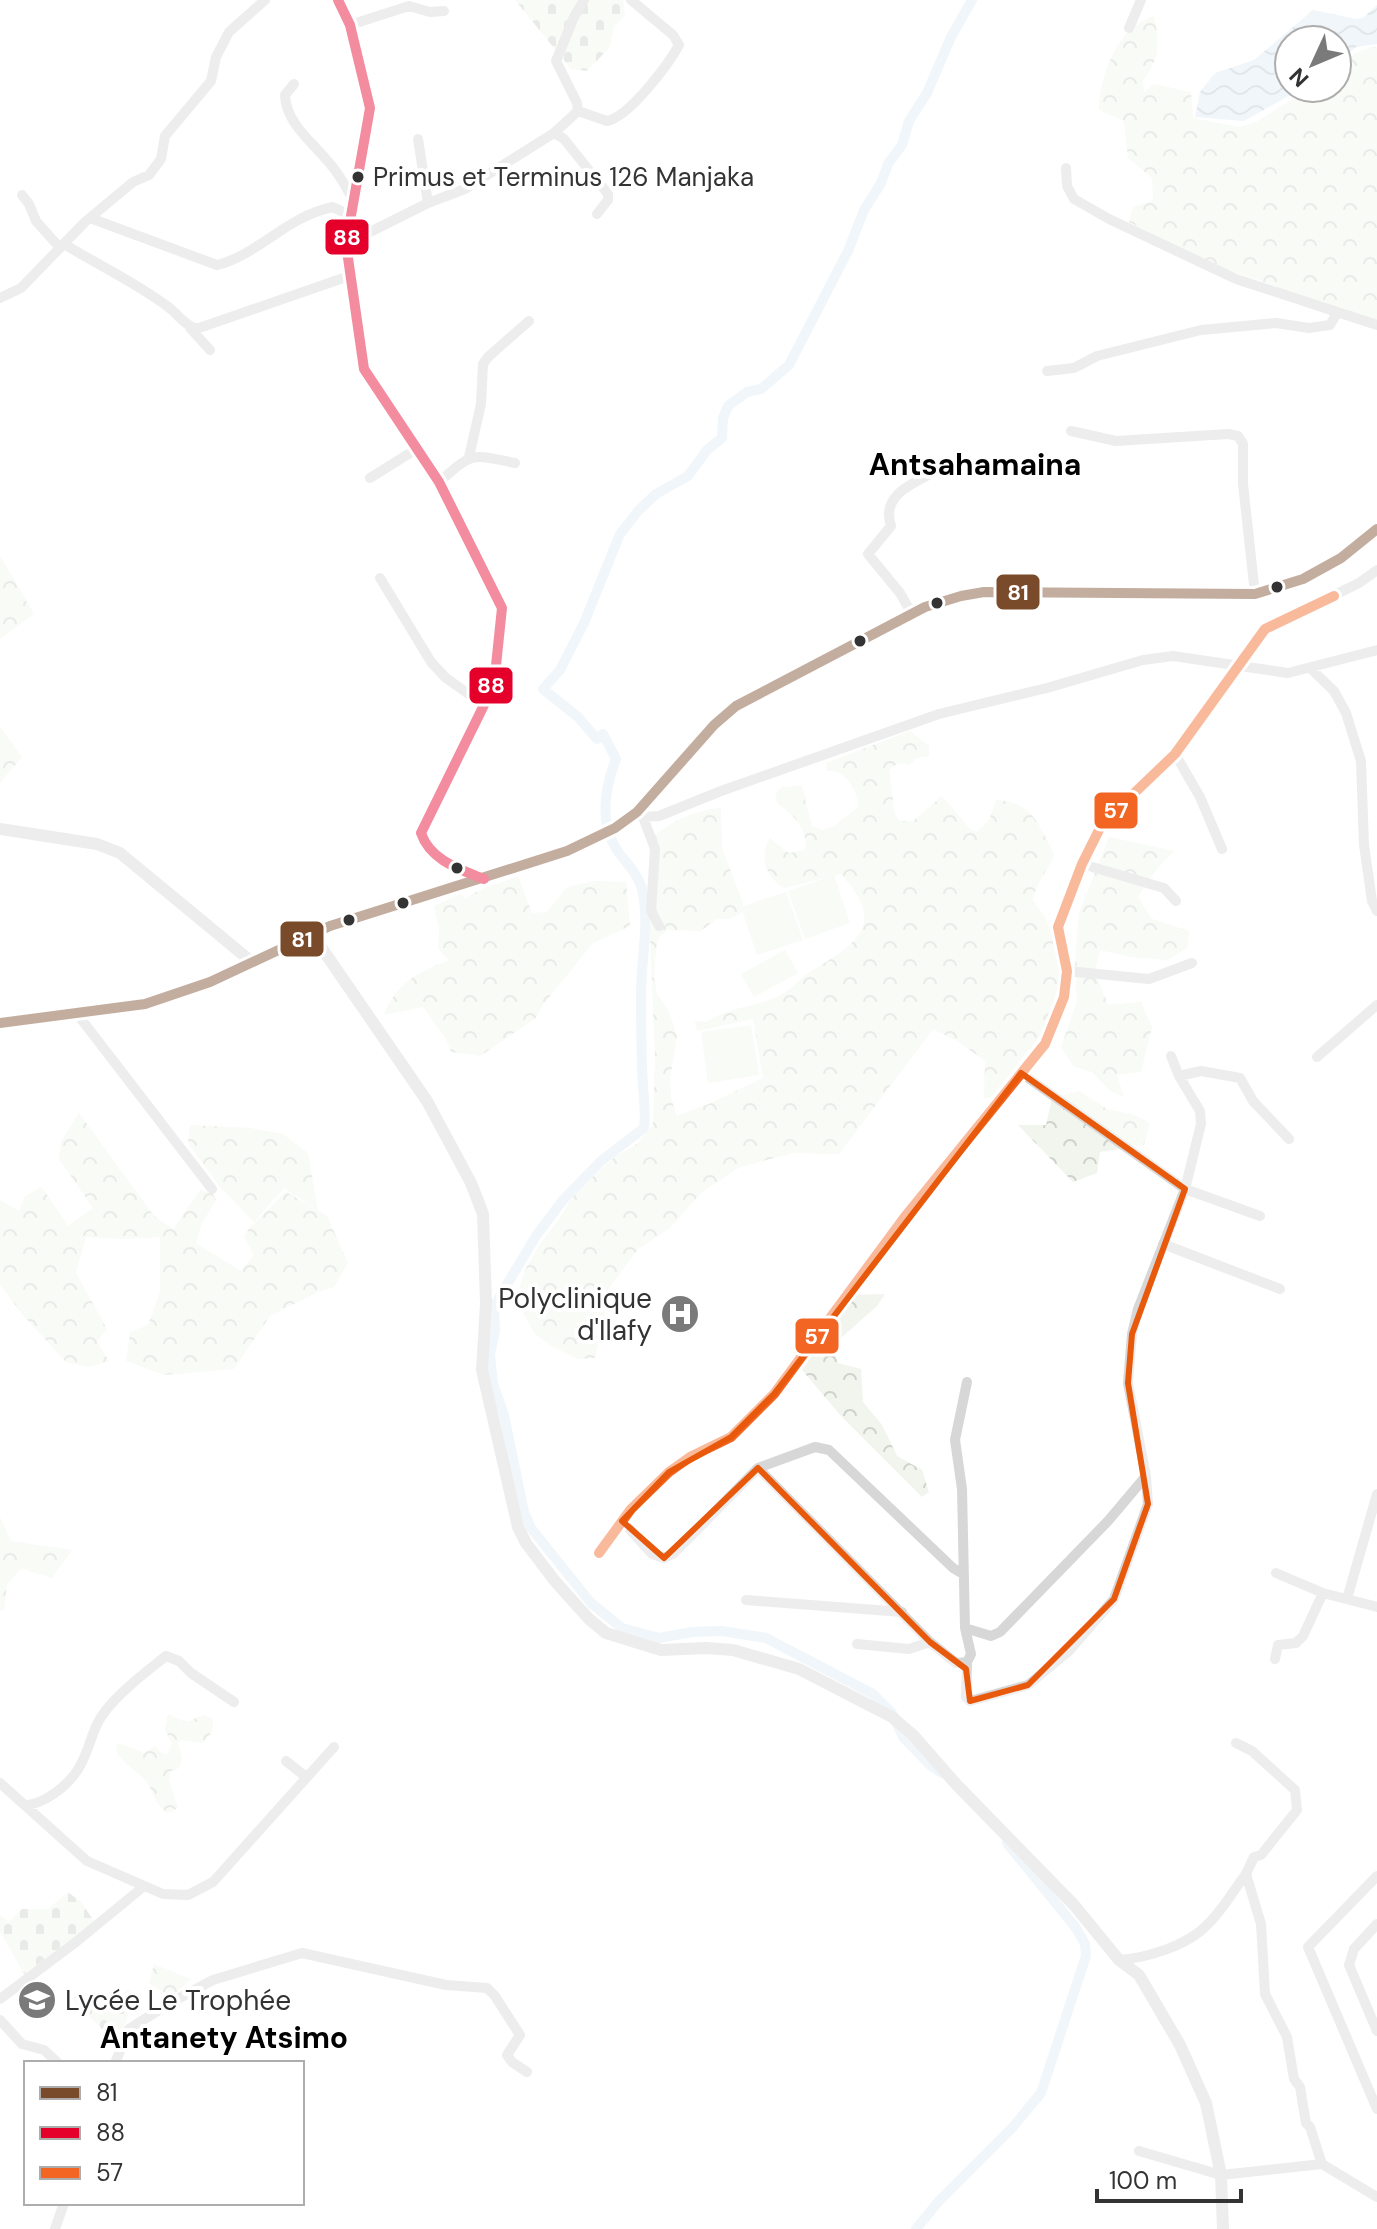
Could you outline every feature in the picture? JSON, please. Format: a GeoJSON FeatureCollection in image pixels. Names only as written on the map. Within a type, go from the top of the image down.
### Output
{"type":"FeatureCollection","features":[{"type":"Feature","properties":{"kind":"main road"},"geometry":{"type":"LineString","coordinates":[[0,1023],[145,1004],[210,982],[330,926],[567,851],[640,814],[714,725],[736,706],[938,602],[984,592],[1255,594],[1303,579],[1341,558],[1377,529]]}},
{"type":"Feature","properties":{"kind":"street"},"geometry":{"type":"LineString","coordinates":[[0,298],[21,288],[90,218],[133,182],[149,175],[161,159],[165,136],[211,81],[216,57],[229,32],[265,0]]}},
{"type":"Feature","properties":{"kind":"street"},"geometry":{"type":"LineString","coordinates":[[338,0],[350,25],[370,108],[346,244],[364,369],[439,482],[502,608],[495,675],[484,705],[421,833],[430,852],[484,879]]}},
{"type":"Feature","properties":{"kind":"street"},"geometry":{"type":"LineString","coordinates":[[578,111],[556,61],[584,0]]}},
{"type":"Feature","properties":{"kind":"street"},"geometry":{"type":"LineString","coordinates":[[578,111],[607,121],[614,120],[635,102],[677,50],[678,41],[673,35],[631,0]]}},
{"type":"Feature","properties":{"kind":"street"},"geometry":{"type":"LineString","coordinates":[[1129,28],[1141,0]]}},
{"type":"Feature","properties":{"kind":"street"},"geometry":{"type":"LineString","coordinates":[[350,25],[409,6],[430,12],[444,11]]}},
{"type":"Feature","properties":{"kind":"street"},"geometry":{"type":"LineString","coordinates":[[294,84],[285,95],[286,109],[294,124],[337,172],[353,200]]}},
{"type":"Feature","properties":{"kind":"street"},"geometry":{"type":"LineString","coordinates":[[346,244],[428,203],[465,189],[554,133],[578,111]]}},
{"type":"Feature","properties":{"kind":"street"},"geometry":{"type":"LineString","coordinates":[[554,133],[564,139],[608,194],[608,200],[597,214]]}},
{"type":"Feature","properties":{"kind":"street"},"geometry":{"type":"LineString","coordinates":[[418,139],[428,203]]}},
{"type":"Feature","properties":{"kind":"street"},"geometry":{"type":"LineString","coordinates":[[1066,168],[1067,186],[1074,199],[1109,219],[1236,279],[1377,325]]}},
{"type":"Feature","properties":{"kind":"street"},"geometry":{"type":"LineString","coordinates":[[22,195],[43,230],[62,246],[168,307],[210,350]]}},
{"type":"Feature","properties":{"kind":"street"},"geometry":{"type":"LineString","coordinates":[[90,218],[217,265],[231,261],[288,223],[311,213],[333,207],[351,216]]}},
{"type":"Feature","properties":{"kind":"street"},"geometry":{"type":"LineString","coordinates":[[189,326],[202,329],[352,275]]}},
{"type":"Feature","properties":{"kind":"street"},"geometry":{"type":"LineString","coordinates":[[1047,371],[1074,368],[1097,356],[1201,330],[1276,323],[1319,328],[1330,325],[1337,313]]}},
{"type":"Feature","properties":{"kind":"street"},"geometry":{"type":"LineString","coordinates":[[469,457],[481,404],[483,364],[529,321]]}},
{"type":"Feature","properties":{"kind":"street"},"geometry":{"type":"LineString","coordinates":[[1071,431],[1116,441],[1228,434],[1238,436],[1243,444],[1243,484],[1255,594]]}},
{"type":"Feature","properties":{"kind":"street"},"geometry":{"type":"LineString","coordinates":[[370,478],[418,448]]}},
{"type":"Feature","properties":{"kind":"street"},"geometry":{"type":"LineString","coordinates":[[439,482],[469,457],[483,456],[515,463]]}},
{"type":"Feature","properties":{"kind":"street"},"geometry":{"type":"LineString","coordinates":[[912,614],[868,551],[891,526],[887,513],[896,495],[939,469]]}},
{"type":"Feature","properties":{"kind":"street"},"geometry":{"type":"LineString","coordinates":[[599,1553],[631,1509],[669,1472],[690,1457],[731,1437],[774,1394],[904,1218],[1045,1044],[1064,997],[1067,971],[1058,927],[1082,864],[1102,824],[1175,754],[1265,629],[1326,600],[1377,570]]}},
{"type":"Feature","properties":{"kind":"street"},"geometry":{"type":"LineString","coordinates":[[380,578],[431,662],[446,678],[484,705]]}},
{"type":"Feature","properties":{"kind":"street"},"geometry":{"type":"LineString","coordinates":[[659,926],[651,911],[655,849],[640,814],[659,816],[939,714],[1047,688],[1143,660],[1173,656],[1288,673],[1377,650]]}},
{"type":"Feature","properties":{"kind":"street"},"geometry":{"type":"LineString","coordinates":[[1310,668],[1334,691],[1346,713],[1361,761],[1364,845],[1372,901],[1377,911]]}},
{"type":"Feature","properties":{"kind":"street"},"geometry":{"type":"LineString","coordinates":[[1175,754],[1200,797],[1222,849]]}},
{"type":"Feature","properties":{"kind":"street"},"geometry":{"type":"LineString","coordinates":[[0,829],[97,844],[120,853],[253,963]]}},
{"type":"Feature","properties":{"kind":"street"},"geometry":{"type":"LineString","coordinates":[[1082,864],[1164,888],[1176,901]]}},
{"type":"Feature","properties":{"kind":"street"},"geometry":{"type":"LineString","coordinates":[[312,934],[420,1089],[471,1183],[483,1214],[486,1303],[482,1370],[518,1527],[526,1543],[554,1580],[606,1633],[661,1650],[733,1650],[799,1669],[892,1717],[913,1735],[955,1783],[1074,1905],[1119,1960],[1139,1975],[1180,2045],[1206,2103],[1221,2175],[1223,2229]]}},
{"type":"Feature","properties":{"kind":"street"},"geometry":{"type":"LineString","coordinates":[[1067,971],[1149,979],[1192,963]]}},
{"type":"Feature","properties":{"kind":"street"},"geometry":{"type":"LineString","coordinates":[[1317,1057],[1377,1005]]}},
{"type":"Feature","properties":{"kind":"street"},"geometry":{"type":"LineString","coordinates":[[78,1015],[212,1189]]}},
{"type":"Feature","properties":{"kind":"street"},"geometry":{"type":"LineString","coordinates":[[967,1382],[955,1440],[962,1489],[965,1628],[971,1654],[967,1662],[966,1697],[970,1701],[1028,1685],[1069,1651],[1114,1599],[1148,1504],[1146,1476],[1128,1383],[1132,1334],[1138,1309],[1185,1189],[1201,1124],[1200,1111],[1171,1056]]}},
{"type":"Feature","properties":{"kind":"street"},"geometry":{"type":"LineString","coordinates":[[1179,1076],[1201,1071],[1240,1078],[1253,1101],[1289,1139]]}},
{"type":"Feature","properties":{"kind":"street"},"geometry":{"type":"LineString","coordinates":[[1021,1073],[1185,1189],[1260,1216]]}},
{"type":"Feature","properties":{"kind":"street"},"geometry":{"type":"LineString","coordinates":[[1163,1244],[1280,1289]]}},
{"type":"Feature","properties":{"kind":"street"},"geometry":{"type":"LineString","coordinates":[[622,1521],[652,1554],[664,1558],[673,1554],[758,1468],[815,1447],[829,1450],[963,1574]]}},
{"type":"Feature","properties":{"kind":"street"},"geometry":{"type":"LineString","coordinates":[[758,1468],[930,1642],[956,1663],[967,1662]]}},
{"type":"Feature","properties":{"kind":"street"},"geometry":{"type":"LineString","coordinates":[[965,1628],[991,1636],[1000,1632],[1108,1521],[1146,1476]]}},
{"type":"Feature","properties":{"kind":"street"},"geometry":{"type":"LineString","coordinates":[[1347,1599],[1377,1494]]}},
{"type":"Feature","properties":{"kind":"street"},"geometry":{"type":"LineString","coordinates":[[1276,1573],[1323,1593],[1377,1607]]}},
{"type":"Feature","properties":{"kind":"street"},"geometry":{"type":"LineString","coordinates":[[1275,1659],[1278,1645],[1296,1643],[1303,1636],[1323,1593]]}},
{"type":"Feature","properties":{"kind":"street"},"geometry":{"type":"LineString","coordinates":[[746,1600],[902,1612]]}},
{"type":"Feature","properties":{"kind":"street"},"geometry":{"type":"LineString","coordinates":[[857,1644],[909,1649],[930,1642]]}},
{"type":"Feature","properties":{"kind":"street"},"geometry":{"type":"LineString","coordinates":[[27,1805],[40,1804],[76,1772],[92,1731],[106,1709],[125,1689],[166,1656],[179,1661],[191,1673],[234,1702]]}},
{"type":"Feature","properties":{"kind":"street"},"geometry":{"type":"LineString","coordinates":[[1119,1960],[1144,1958],[1206,1927],[1246,1874],[1254,1857],[1261,1855],[1297,1810],[1295,1790],[1252,1751],[1236,1743]]}},
{"type":"Feature","properties":{"kind":"street"},"geometry":{"type":"LineString","coordinates":[[0,1783],[87,1861],[163,1894],[188,1895],[213,1882],[334,1747]]}},
{"type":"Feature","properties":{"kind":"street"},"geometry":{"type":"LineString","coordinates":[[286,1761],[306,1777]]}},
{"type":"Feature","properties":{"kind":"street"},"geometry":{"type":"LineString","coordinates":[[1246,1874],[1261,1924],[1265,1994],[1287,2037],[1306,2123],[1322,2164]]}},
{"type":"Feature","properties":{"kind":"street"},"geometry":{"type":"LineString","coordinates":[[1377,1876],[1308,1947],[1377,2109]]}},
{"type":"Feature","properties":{"kind":"street"},"geometry":{"type":"LineString","coordinates":[[0,1999],[143,1887]]}},
{"type":"Feature","properties":{"kind":"street"},"geometry":{"type":"LineString","coordinates":[[1377,1924],[1354,1949],[1349,1965],[1377,2031]]}},
{"type":"Feature","properties":{"kind":"street"},"geometry":{"type":"LineString","coordinates":[[116,2061],[129,2029],[170,2003],[213,1980],[302,1953],[446,1985],[487,1988],[520,2035],[507,2055],[527,2072]]}},
{"type":"Feature","properties":{"kind":"street"},"geometry":{"type":"LineString","coordinates":[[0,2020],[22,2044],[44,2050],[56,2061]]}},
{"type":"Feature","properties":{"kind":"street"},"geometry":{"type":"LineString","coordinates":[[1139,2151],[1221,2175],[1322,2164],[1377,2197]]}},
{"type":"Feature","properties":{"kind":"street"},"geometry":{"type":"LineString","coordinates":[[55,2229],[63,2205]]}},
{"type":"Feature","properties":{"kind":"highlighted area"},"geometry":{"type":"Polygon","coordinates":[[[1021,1073],[1185,1189],[1132,1334],[1128,1383],[1148,1504],[1114,1599],[1028,1685],[970,1701],[966,1669],[930,1642],[758,1468],[664,1558],[622,1521],[669,1472],[731,1437],[774,1394],[1021,1073]]]}},
{"type":"Feature","properties":{"kind":"green space"},"geometry":{"type":"Polygon","coordinates":[[[515,0],[623,0],[625,16],[614,26],[610,47],[587,71],[571,69],[515,0]]]}},
{"type":"Feature","properties":{"kind":"green space"},"geometry":{"type":"Polygon","coordinates":[[[1154,16],[1157,35],[1153,65],[1143,81],[1144,92],[1154,84],[1191,92],[1193,118],[1239,127],[1256,122],[1285,104],[1353,104],[1353,55],[1373,46],[1377,48],[1377,330],[1302,306],[1276,286],[1213,265],[1129,222],[1133,207],[1153,200],[1152,178],[1128,158],[1124,121],[1099,110],[1103,82],[1113,54],[1141,22],[1154,16]]]}},
{"type":"Feature","properties":{"kind":"green space"},"geometry":{"type":"Polygon","coordinates":[[[0,556],[34,614],[0,639],[0,556]]]}},
{"type":"Feature","properties":{"kind":"green space"},"geometry":{"type":"Polygon","coordinates":[[[0,727],[22,757],[0,783],[0,727]]]}},
{"type":"Feature","properties":{"kind":"green space"},"geometry":{"type":"Polygon","coordinates":[[[910,731],[929,746],[929,756],[917,758],[909,765],[898,763],[889,770],[895,815],[901,821],[913,821],[942,796],[971,830],[978,831],[989,820],[996,800],[1008,802],[1031,815],[1051,848],[1054,855],[1033,900],[1045,917],[1053,937],[1061,977],[1045,1030],[990,1098],[984,1098],[985,1061],[933,1029],[839,1154],[794,1153],[740,1167],[701,1193],[670,1228],[638,1249],[610,1287],[595,1358],[578,1359],[553,1347],[535,1334],[521,1309],[519,1289],[526,1268],[575,1193],[616,1156],[636,1145],[653,1125],[655,1056],[650,937],[654,836],[685,817],[721,808],[722,848],[743,903],[743,911],[737,916],[716,919],[701,931],[668,930],[659,937],[654,978],[657,994],[669,1012],[677,1036],[670,1079],[671,1098],[677,1116],[763,1078],[753,1019],[697,1031],[695,1021],[706,1022],[725,1012],[781,995],[850,945],[864,923],[863,909],[856,893],[841,874],[785,888],[769,873],[765,852],[770,838],[789,853],[805,850],[806,842],[794,818],[777,803],[776,793],[782,787],[802,786],[812,826],[822,830],[833,827],[858,807],[850,782],[834,771],[827,771],[826,763],[910,731]]]}},
{"type":"Feature","properties":{"kind":"green space"},"geometry":{"type":"Polygon","coordinates":[[[1109,837],[1174,851],[1156,870],[1138,897],[1152,919],[1189,931],[1187,948],[1168,960],[1131,957],[1100,950],[1095,971],[1108,1005],[1141,1002],[1152,1027],[1141,1072],[1117,1075],[1124,1097],[1110,1091],[1092,1072],[1074,1067],[1061,1047],[1077,1001],[1075,962],[1079,913],[1109,837]]]}},
{"type":"Feature","properties":{"kind":"green space"},"geometry":{"type":"Polygon","coordinates":[[[834,875],[850,923],[805,939],[788,891],[834,875]]]}},
{"type":"Feature","properties":{"kind":"green space"},"geometry":{"type":"Polygon","coordinates":[[[518,876],[532,913],[547,912],[567,887],[594,881],[626,882],[630,926],[593,943],[542,1006],[536,1018],[480,1056],[451,1052],[446,1039],[423,1007],[384,1015],[395,994],[409,980],[449,960],[438,949],[439,930],[434,906],[460,894],[466,899],[484,888],[518,876]]]}},
{"type":"Feature","properties":{"kind":"green space"},"geometry":{"type":"Polygon","coordinates":[[[786,892],[803,940],[757,955],[741,907],[786,892]]]}},
{"type":"Feature","properties":{"kind":"green space"},"geometry":{"type":"Polygon","coordinates":[[[785,950],[798,973],[754,997],[741,974],[785,950]]]}},
{"type":"Feature","properties":{"kind":"green space"},"geometry":{"type":"Polygon","coordinates":[[[751,1025],[759,1075],[708,1083],[701,1032],[751,1025]]]}},
{"type":"Feature","properties":{"kind":"green space"},"geometry":{"type":"Polygon","coordinates":[[[1079,1091],[1107,1109],[1132,1114],[1150,1123],[1144,1145],[1100,1152],[1097,1173],[1073,1182],[1018,1125],[1046,1125],[1052,1098],[1079,1091]]]}},
{"type":"Feature","properties":{"kind":"green space"},"geometry":{"type":"Polygon","coordinates":[[[79,1113],[154,1216],[173,1229],[200,1190],[213,1194],[216,1200],[202,1223],[196,1243],[241,1271],[254,1255],[244,1237],[250,1227],[286,1192],[327,1216],[348,1263],[334,1287],[270,1316],[234,1369],[164,1375],[126,1361],[130,1332],[148,1325],[160,1292],[160,1237],[86,1237],[76,1273],[107,1329],[97,1342],[109,1361],[89,1367],[66,1362],[21,1313],[0,1284],[0,1200],[19,1211],[25,1196],[42,1187],[68,1226],[93,1208],[59,1159],[61,1141],[79,1113]]]}},
{"type":"Feature","properties":{"kind":"green space"},"geometry":{"type":"Polygon","coordinates":[[[190,1125],[250,1128],[283,1134],[308,1153],[318,1210],[284,1188],[254,1222],[220,1187],[188,1143],[190,1125]]]}},
{"type":"Feature","properties":{"kind":"green space"},"geometry":{"type":"Polygon","coordinates":[[[885,1294],[877,1306],[832,1346],[838,1363],[861,1369],[863,1402],[882,1425],[897,1456],[922,1470],[929,1492],[922,1497],[841,1416],[797,1364],[858,1295],[885,1294]]]}},
{"type":"Feature","properties":{"kind":"green space"},"geometry":{"type":"Polygon","coordinates":[[[0,1517],[11,1541],[72,1550],[52,1578],[21,1568],[7,1585],[4,1609],[0,1611],[0,1517]]]}},
{"type":"Feature","properties":{"kind":"green space"},"geometry":{"type":"Polygon","coordinates":[[[168,1714],[186,1722],[204,1715],[212,1718],[213,1729],[202,1743],[181,1740],[178,1743],[182,1758],[179,1768],[171,1771],[169,1780],[178,1808],[168,1813],[160,1806],[145,1780],[116,1751],[117,1744],[144,1753],[155,1746],[167,1754],[172,1743],[165,1730],[168,1714]]]}},
{"type":"Feature","properties":{"kind":"green space"},"geometry":{"type":"Polygon","coordinates":[[[68,1892],[82,1903],[95,1923],[24,1974],[0,1931],[0,1915],[9,1922],[22,1909],[48,1909],[68,1892]]]}},
{"type":"Feature","properties":{"kind":"green space"},"geometry":{"type":"Polygon","coordinates":[[[154,1964],[191,1979],[171,1997],[149,1983],[154,1964]]]}},
{"type":"Feature","properties":{"kind":"green space"},"geometry":{"type":"Polygon","coordinates":[[[127,1990],[133,1991],[133,2001],[116,2050],[102,2035],[103,2030],[72,1999],[79,1993],[86,1999],[93,1995],[115,2003],[127,1990]]]}},
{"type":"Feature","properties":{"kind":"water"},"geometry":{"type":"Polygon","coordinates":[[[1377,5],[1377,44],[1353,50],[1353,24],[1296,24],[1313,10],[1363,18],[1377,5]]]}},
{"type":"Feature","properties":{"kind":"water"},"geometry":{"type":"Polygon","coordinates":[[[1273,44],[1274,104],[1244,121],[1195,117],[1200,92],[1215,73],[1254,60],[1273,44]]]}},
{"type":"Feature","properties":{"kind":"waterway"},"geometry":{"type":"LineString","coordinates":[[942,1773],[903,1737],[892,1713],[873,1694],[766,1638],[722,1631],[659,1638],[622,1628],[591,1603],[531,1528],[524,1512],[504,1415],[493,1384],[490,1354],[495,1331],[494,1306],[536,1236],[563,1200],[601,1161],[644,1128],[645,1123],[641,1051],[644,902],[638,879],[608,831],[606,795],[616,759],[603,734],[597,739],[578,717],[543,689],[560,670],[584,623],[620,534],[656,494],[688,476],[707,450],[722,438],[723,418],[728,406],[747,392],[761,389],[789,365],[848,251],[864,210],[881,183],[888,164],[902,145],[909,121],[927,93],[951,37],[972,0]]}},
{"type":"Feature","properties":{"kind":"waterway"},"geometry":{"type":"LineString","coordinates":[[916,2229],[1041,2093],[1086,1956],[1085,1944],[1076,1928],[1007,1843]]}},
{"type":"Feature","properties":{"kind":"transit line","name":"88"},"geometry":{"type":"LineString","coordinates":[[338,0],[350,25],[370,108],[346,244],[364,369],[439,482],[502,608],[495,675],[484,705],[421,833],[438,857],[484,879]]}},
{"type":"Feature","properties":{"kind":"transit line","name":"81"},"geometry":{"type":"LineString","coordinates":[[0,1023],[145,1004],[210,982],[330,926],[567,851],[615,828],[637,812],[714,725],[736,706],[925,607],[984,592],[1255,594],[1303,579],[1341,558],[1377,529]]}},
{"type":"Feature","properties":{"kind":"transit line","name":"57"},"geometry":{"type":"LineString","coordinates":[[599,1553],[631,1509],[669,1472],[690,1457],[731,1437],[774,1394],[904,1218],[1045,1044],[1064,997],[1067,971],[1058,927],[1082,864],[1102,824],[1175,754],[1265,629],[1334,596]]}},
{"type":"Feature","properties":{"kind":"place","name":"Primus et Terminus 126 Manjaka"},"geometry":{"type":"Point","coordinates":[358,177]}},
{"type":"Feature","properties":{"kind":"place","name":"Polyclinique d'Ilafy"},"geometry":{"type":"Point","coordinates":[680,1314]}},
{"type":"Feature","properties":{"kind":"place","name":"Lycée Le Trophée"},"geometry":{"type":"Point","coordinates":[37,2000]}},
{"type":"Feature","properties":{"kind":"district","name":"Antsahamaina"},"geometry":{"type":"Point","coordinates":[975,464]}},
{"type":"Feature","properties":{"kind":"district","name":"Antanety Atsimo"},"geometry":{"type":"Point","coordinates":[224,2037]}}]}
